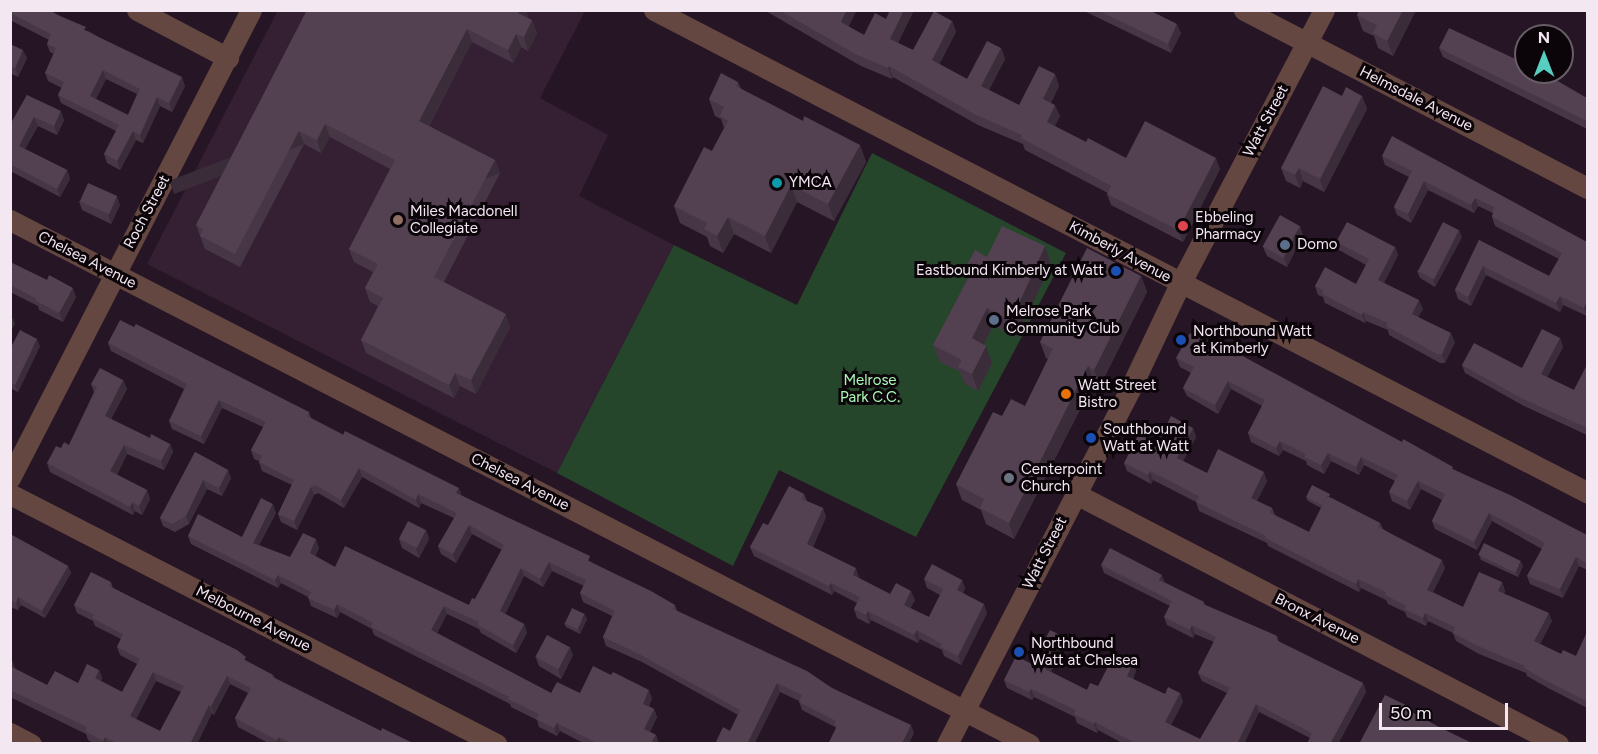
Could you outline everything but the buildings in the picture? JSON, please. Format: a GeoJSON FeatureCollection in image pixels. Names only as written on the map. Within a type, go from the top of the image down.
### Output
{"type":"FeatureCollection","features":[{"type":"Feature","properties":{"kind":"street"},"geometry":{"type":"LineString","coordinates":[[136,10],[228,58]]}},
{"type":"Feature","properties":{"kind":"street","name":"Roch Street"},"geometry":{"type":"LineString","coordinates":[[10,478],[251,10]]}},
{"type":"Feature","properties":{"kind":"street","name":"Kimberly Avenue"},"geometry":{"type":"LineString","coordinates":[[654,10],[1587,493]]}},
{"type":"Feature","properties":{"kind":"street","name":"Helmsdale Avenue"},"geometry":{"type":"LineString","coordinates":[[1244,10],[1587,188]]}},
{"type":"Feature","properties":{"kind":"street","name":"Watt Street"},"geometry":{"type":"LineString","coordinates":[[946,744],[1076,494],[1180,284],[1324,10]]}},
{"type":"Feature","properties":{"kind":"street","name":"Chelsea Avenue"},"geometry":{"type":"LineString","coordinates":[[10,220],[1029,744]]}},
{"type":"Feature","properties":{"kind":"street","name":"Melbourne Avenue"},"geometry":{"type":"LineString","coordinates":[[10,494],[496,744]]}},
{"type":"Feature","properties":{"kind":"street","name":"Bronx Avenue"},"geometry":{"type":"LineString","coordinates":[[1076,494],[1558,744]]}},
{"type":"Feature","properties":{"kind":"street"},"geometry":{"type":"LineString","coordinates":[[10,733],[31,744]]}},
{"type":"Feature","properties":{"kind":"shaded area","name":"Miles Macdonell Collegiate"},"geometry":{"type":"Polygon","coordinates":[[[278,10],[585,11],[540,98],[608,135],[579,196],[674,245],[557,473],[147,264],[278,10]]]}},
{"type":"Feature","properties":{"kind":"green space","name":"Melrose Park C.C."},"geometry":{"type":"Polygon","coordinates":[[[872,153],[1066,253],[916,537],[779,470],[733,566],[557,473],[674,245],[797,305],[872,153]]]}},
{"type":"Feature","properties":{"kind":"place","name":"YMCA"},"geometry":{"type":"Point","coordinates":[777,183]}},
{"type":"Feature","properties":{"kind":"place","name":"Miles Macdonell Collegiate"},"geometry":{"type":"Point","coordinates":[398,220]}},
{"type":"Feature","properties":{"kind":"place","name":"Ebbeling Pharmacy"},"geometry":{"type":"Point","coordinates":[1183,226]}},
{"type":"Feature","properties":{"kind":"place","name":"Domo"},"geometry":{"type":"Point","coordinates":[1285,245]}},
{"type":"Feature","properties":{"kind":"place","name":"Eastbound Kimberly at Watt"},"geometry":{"type":"Point","coordinates":[1116,271]}},
{"type":"Feature","properties":{"kind":"place","name":"Melrose Park Community Club"},"geometry":{"type":"Point","coordinates":[994,320]}},
{"type":"Feature","properties":{"kind":"place","name":"Northbound Watt at Kimberly"},"geometry":{"type":"Point","coordinates":[1181,340]}},
{"type":"Feature","properties":{"kind":"place","name":"Watt Street Bistro"},"geometry":{"type":"Point","coordinates":[1066,394]}},
{"type":"Feature","properties":{"kind":"place","name":"Southbound Watt at Watt"},"geometry":{"type":"Point","coordinates":[1091,438]}},
{"type":"Feature","properties":{"kind":"place","name":"Centerpoint Church"},"geometry":{"type":"Point","coordinates":[1009,478]}},
{"type":"Feature","properties":{"kind":"place","name":"Northbound Watt at Chelsea"},"geometry":{"type":"Point","coordinates":[1019,652]}}]}
